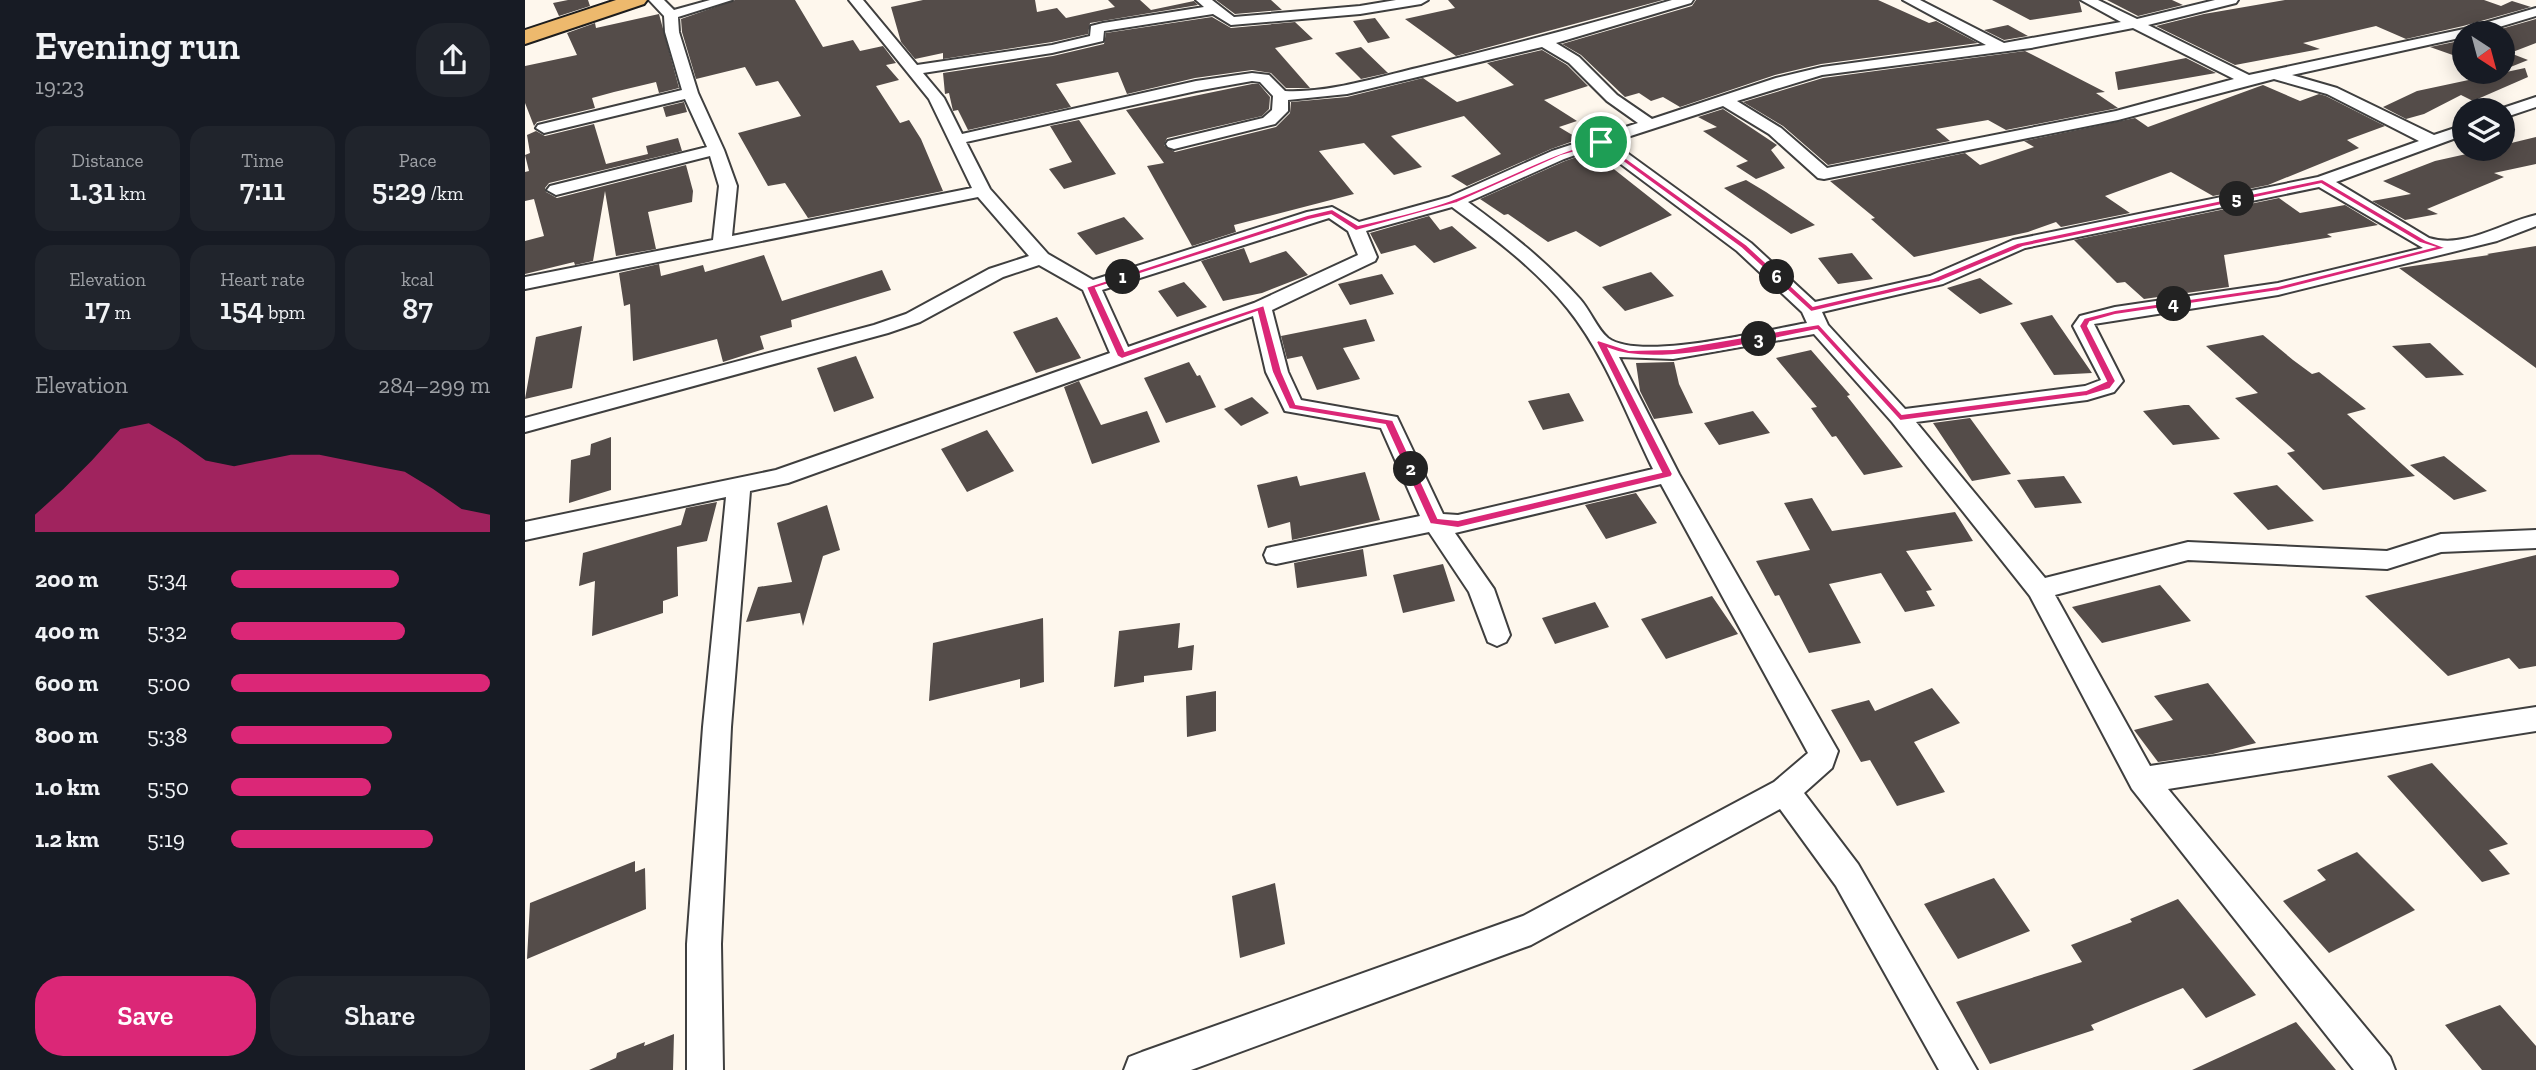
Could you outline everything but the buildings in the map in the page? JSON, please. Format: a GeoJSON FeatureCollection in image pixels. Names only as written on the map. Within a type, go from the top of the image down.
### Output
{"type":"FeatureCollection","features":[{"type":"Feature","properties":{"kind":"main road"},"geometry":{"type":"LineString","coordinates":[[525,29],[615,0]]}},
{"type":"Feature","properties":{"kind":"main road"},"geometry":{"type":"LineString","coordinates":[[525,37],[637,0]]}},
{"type":"Feature","properties":{"kind":"street"},"geometry":{"type":"LineString","coordinates":[[656,0],[671,15],[672,32],[690,93],[716,150],[728,186],[722,245]]}},
{"type":"Feature","properties":{"kind":"street"},"geometry":{"type":"LineString","coordinates":[[671,15],[725,0]]}},
{"type":"Feature","properties":{"kind":"street"},"geometry":{"type":"LineString","coordinates":[[856,0],[936,98],[982,191],[1041,258],[1091,287],[1122,356]]}},
{"type":"Feature","properties":{"kind":"street"},"geometry":{"type":"LineString","coordinates":[[913,70],[1098,38],[1096,29],[1208,5],[1231,21],[1360,10],[1421,0]]}},
{"type":"Feature","properties":{"kind":"street"},"geometry":{"type":"LineString","coordinates":[[955,140],[1183,88],[1252,77],[1264,78],[1282,95],[1300,96],[1347,89],[1544,42],[1686,0]]}},
{"type":"Feature","properties":{"kind":"street"},"geometry":{"type":"LineString","coordinates":[[1910,0],[2000,47]]}},
{"type":"Feature","properties":{"kind":"street"},"geometry":{"type":"LineString","coordinates":[[2088,0],[2247,80]]}},
{"type":"Feature","properties":{"kind":"street"},"geometry":{"type":"LineString","coordinates":[[1356,228],[1455,201],[1558,155],[1726,101],[1781,80],[1822,71],[2000,47],[2138,23],[2231,0]]}},
{"type":"Feature","properties":{"kind":"street"},"geometry":{"type":"LineString","coordinates":[[2505,21],[2536,12]]}},
{"type":"Feature","properties":{"kind":"street"},"geometry":{"type":"LineString","coordinates":[[1726,101],[1775,131],[1824,174],[2118,115],[2247,80],[2452,36]]}},
{"type":"Feature","properties":{"kind":"street"},"geometry":{"type":"LineString","coordinates":[[1544,42],[1574,60],[1612,98],[1651,125]]}},
{"type":"Feature","properties":{"kind":"street"},"geometry":{"type":"LineString","coordinates":[[2307,66],[2332,91]]}},
{"type":"Feature","properties":{"kind":"street"},"geometry":{"type":"LineString","coordinates":[[2277,75],[2332,91],[2434,142]]}},
{"type":"Feature","properties":{"kind":"street"},"geometry":{"type":"LineString","coordinates":[[544,128],[690,93]]}},
{"type":"Feature","properties":{"kind":"street"},"geometry":{"type":"LineString","coordinates":[[1174,144],[1269,121],[1280,111],[1282,95]]}},
{"type":"Feature","properties":{"kind":"street"},"geometry":{"type":"LineString","coordinates":[[2515,109],[2536,102]]}},
{"type":"Feature","properties":{"kind":"street"},"geometry":{"type":"LineString","coordinates":[[1601,342],[1627,353],[1673,352],[1815,318],[1936,281],[2020,244],[2322,181],[2452,135]]}},
{"type":"Feature","properties":{"kind":"street"},"geometry":{"type":"LineString","coordinates":[[1601,142],[1744,247],[1815,318],[1900,417],[2039,589],[2141,780],[2377,1070]]}},
{"type":"Feature","properties":{"kind":"street"},"geometry":{"type":"LineString","coordinates":[[556,190],[716,150]]}},
{"type":"Feature","properties":{"kind":"street"},"geometry":{"type":"LineString","coordinates":[[2322,181],[2423,242],[2442,248]]}},
{"type":"Feature","properties":{"kind":"street"},"geometry":{"type":"LineString","coordinates":[[525,283],[982,191]]}},
{"type":"Feature","properties":{"kind":"street"},"geometry":{"type":"LineString","coordinates":[[1142,1070],[1531,929],[1785,791],[1822,759],[1823,751],[1667,474],[1601,342],[1575,305],[1523,251],[1455,201]]}},
{"type":"Feature","properties":{"kind":"street"},"geometry":{"type":"LineString","coordinates":[[525,531],[780,477],[1261,307],[1368,257],[1356,228],[1332,212],[1091,287]]}},
{"type":"Feature","properties":{"kind":"street"},"geometry":{"type":"LineString","coordinates":[[1900,417],[2087,393],[2106,387],[2112,381],[2083,326],[2087,320],[2115,313],[2278,289],[2491,237],[2536,220]]}},
{"type":"Feature","properties":{"kind":"street"},"geometry":{"type":"LineString","coordinates":[[525,425],[913,318],[996,273],[1041,258]]}},
{"type":"Feature","properties":{"kind":"street"},"geometry":{"type":"LineString","coordinates":[[1261,307],[1277,372],[1293,406],[1389,422],[1434,522],[1481,589],[1497,635]]}},
{"type":"Feature","properties":{"kind":"street"},"geometry":{"type":"LineString","coordinates":[[1276,555],[1434,522],[1458,524],[1667,474]]}},
{"type":"Feature","properties":{"kind":"street"},"geometry":{"type":"LineString","coordinates":[[705,1070],[704,944],[717,727],[739,487]]}},
{"type":"Feature","properties":{"kind":"street"},"geometry":{"type":"LineString","coordinates":[[2039,589],[2188,551],[2387,560],[2441,543],[2536,539]]}},
{"type":"Feature","properties":{"kind":"street"},"geometry":{"type":"LineString","coordinates":[[2141,780],[2536,719]]}},
{"type":"Feature","properties":{"kind":"street"},"geometry":{"type":"LineString","coordinates":[[1785,791],[1847,875],[1959,1070]]}},
{"type":"Feature","properties":{"kind":"route"},"geometry":{"type":"LineString","coordinates":[[1601,142],[1744,247],[1811,309],[1936,281],[2020,244],[2322,181],[2423,242],[2442,248],[2278,289],[2115,313],[2087,320],[2083,326],[2112,381],[2106,387],[2087,393],[1900,417],[1819,327],[1746,342],[1673,352],[1627,353],[1601,342],[1667,474],[1458,524],[1434,522],[1389,422],[1293,406],[1277,372],[1261,307],[1122,356],[1091,287],[1279,226],[1332,212],[1356,228],[1401,217],[1455,201],[1558,155],[1601,142]]}}]}
